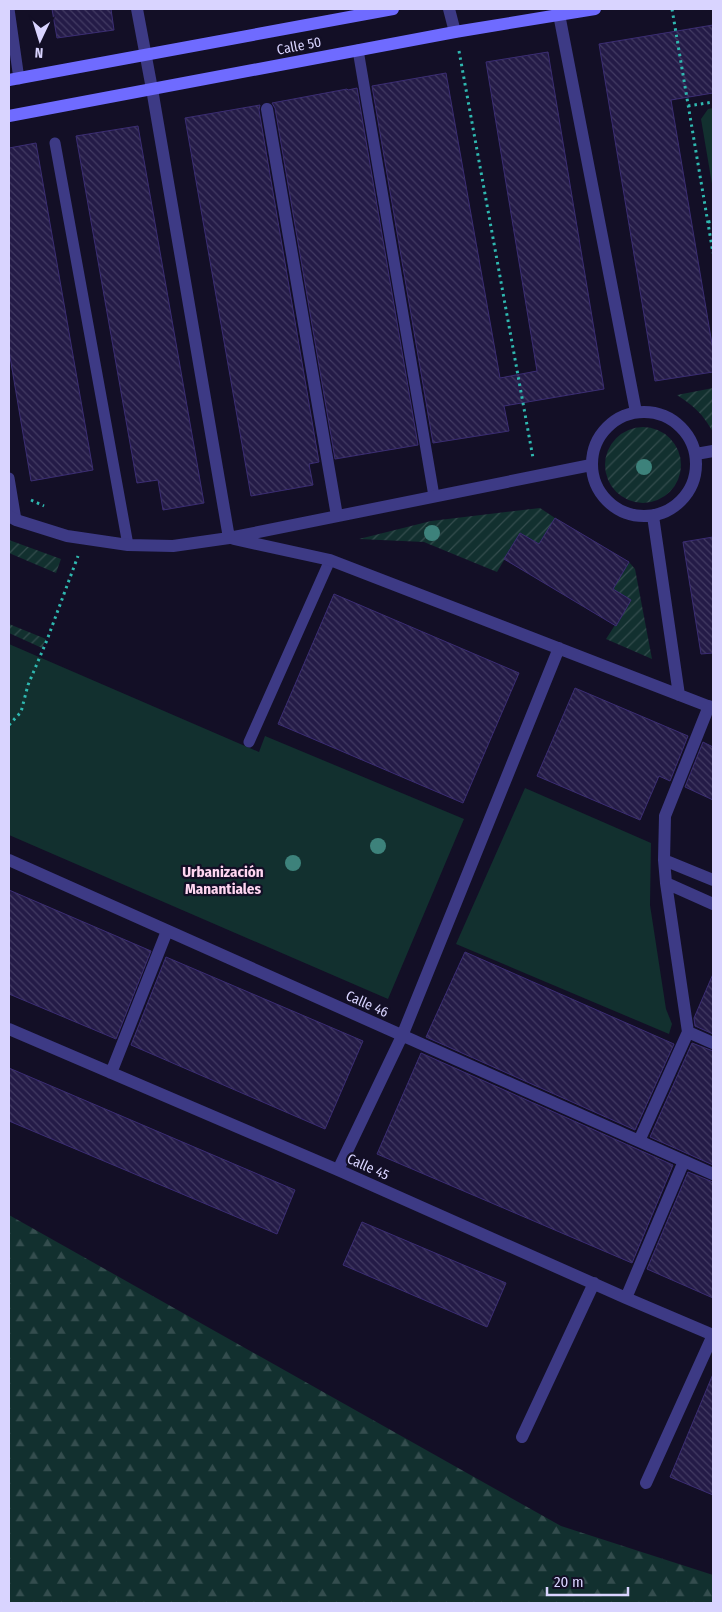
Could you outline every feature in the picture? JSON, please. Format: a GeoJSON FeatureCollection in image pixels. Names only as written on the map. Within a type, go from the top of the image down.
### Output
{"type":"FeatureCollection","features":[{"type":"Feature","properties":{"kind":"main road","name":"Calle 50"},"geometry":{"type":"LineString","coordinates":[[14,79],[393,9]]}},
{"type":"Feature","properties":{"kind":"main road","name":"Calle 50"},"geometry":{"type":"LineString","coordinates":[[9,116],[559,12],[595,9]]}},
{"type":"Feature","properties":{"kind":"street"},"geometry":{"type":"LineString","coordinates":[[137,9],[229,538]]}},
{"type":"Feature","properties":{"kind":"street"},"geometry":{"type":"LineString","coordinates":[[448,9],[455,32]]}},
{"type":"Feature","properties":{"kind":"street"},"geometry":{"type":"LineString","coordinates":[[559,12],[636,412]]}},
{"type":"Feature","properties":{"kind":"street"},"geometry":{"type":"LineString","coordinates":[[267,109],[337,516]]}},
{"type":"Feature","properties":{"kind":"street"},"geometry":{"type":"LineString","coordinates":[[636,412],[652,412],[667,417],[680,426],[690,439],[696,454],[696,471],[692,487],[682,501],[669,511],[653,516],[634,516],[618,510],[603,498],[594,483],[591,465],[594,446],[604,430],[618,418],[636,412]]}},
{"type":"Feature","properties":{"kind":"street"},"geometry":{"type":"LineString","coordinates":[[696,454],[713,451]]}},
{"type":"Feature","properties":{"kind":"street"},"geometry":{"type":"LineString","coordinates":[[12,518],[67,536],[128,545],[173,546],[229,538],[591,465]]}},
{"type":"Feature","properties":{"kind":"street"},"geometry":{"type":"LineString","coordinates":[[653,516],[679,695]]}},
{"type":"Feature","properties":{"kind":"street"},"geometry":{"type":"LineString","coordinates":[[229,538],[330,560],[711,707],[665,816],[664,860],[666,883],[688,1032],[640,1141]]}},
{"type":"Feature","properties":{"kind":"street"},"geometry":{"type":"LineString","coordinates":[[338,1170],[402,1036],[559,648]]}},
{"type":"Feature","properties":{"kind":"street","name":"Calle 46"},"geometry":{"type":"LineString","coordinates":[[9,860],[713,1174]]}},
{"type":"Feature","properties":{"kind":"street"},"geometry":{"type":"LineString","coordinates":[[664,860],[713,880]]}},
{"type":"Feature","properties":{"kind":"street"},"geometry":{"type":"LineString","coordinates":[[666,883],[713,904]]}},
{"type":"Feature","properties":{"kind":"street"},"geometry":{"type":"LineString","coordinates":[[111,1073],[167,931]]}},
{"type":"Feature","properties":{"kind":"street","name":"Calle 45"},"geometry":{"type":"LineString","coordinates":[[9,1029],[338,1170],[713,1335]]}},
{"type":"Feature","properties":{"kind":"street"},"geometry":{"type":"LineString","coordinates":[[688,1032],[713,1043]]}},
{"type":"Feature","properties":{"kind":"street"},"geometry":{"type":"LineString","coordinates":[[626,1298],[684,1161]]}},
{"type":"Feature","properties":{"kind":"street"},"geometry":{"type":"LineString","coordinates":[[522,1437],[594,1284]]}},
{"type":"Feature","properties":{"kind":"street"},"geometry":{"type":"LineString","coordinates":[[646,1483],[713,1335]]}},
{"type":"Feature","properties":{"kind":"lane"},"geometry":{"type":"LineString","coordinates":[[9,9],[14,79]]}},
{"type":"Feature","properties":{"kind":"lane"},"geometry":{"type":"LineString","coordinates":[[358,50],[434,496]]}},
{"type":"Feature","properties":{"kind":"lane"},"geometry":{"type":"LineString","coordinates":[[55,143],[128,545]]}},
{"type":"Feature","properties":{"kind":"lane"},"geometry":{"type":"LineString","coordinates":[[9,478],[12,518]]}},
{"type":"Feature","properties":{"kind":"lane"},"geometry":{"type":"LineString","coordinates":[[249,742],[330,560]]}},
{"type":"Feature","properties":{"kind":"path"},"geometry":{"type":"LineString","coordinates":[[672,9],[713,253]]}},
{"type":"Feature","properties":{"kind":"path"},"geometry":{"type":"LineString","coordinates":[[455,32],[536,476]]}},
{"type":"Feature","properties":{"kind":"path"},"geometry":{"type":"LineString","coordinates":[[688,106],[713,102]]}},
{"type":"Feature","properties":{"kind":"path"},"geometry":{"type":"LineString","coordinates":[[708,222],[713,222]]}},
{"type":"Feature","properties":{"kind":"path"},"geometry":{"type":"LineString","coordinates":[[9,725],[21,712],[28,685],[71,578],[83,538]]}},
{"type":"Feature","properties":{"kind":"green space"},"geometry":{"type":"Polygon","coordinates":[[[713,108],[713,190],[701,119],[708,109],[713,108]]]}},
{"type":"Feature","properties":{"kind":"green space"},"geometry":{"type":"Polygon","coordinates":[[[713,388],[713,432],[698,411],[677,395],[713,388]]]}},
{"type":"Feature","properties":{"kind":"green space"},"geometry":{"type":"Polygon","coordinates":[[[643,427],[657,430],[670,438],[678,451],[681,465],[678,479],[670,492],[657,500],[643,503],[629,500],[616,492],[608,479],[605,465],[608,451],[616,438],[629,430],[643,427]]]}},
{"type":"Feature","properties":{"kind":"green space"},"geometry":{"type":"Polygon","coordinates":[[[540,508],[555,518],[539,544],[520,533],[497,572],[424,542],[359,539],[431,521],[540,508]]]}},
{"type":"Feature","properties":{"kind":"green space"},"geometry":{"type":"Polygon","coordinates":[[[9,540],[61,559],[56,573],[9,553],[9,540]]]}},
{"type":"Feature","properties":{"kind":"green space"},"geometry":{"type":"Polygon","coordinates":[[[629,562],[635,569],[652,659],[606,639],[631,600],[613,589],[629,562]]]}},
{"type":"Feature","properties":{"kind":"green space"},"geometry":{"type":"Polygon","coordinates":[[[9,624],[46,639],[42,648],[9,633],[9,624]]]}},
{"type":"Feature","properties":{"kind":"green space"},"geometry":{"type":"Polygon","coordinates":[[[9,644],[259,752],[265,736],[464,819],[388,999],[9,835],[9,644]]]}},
{"type":"Feature","properties":{"kind":"green space"},"geometry":{"type":"Polygon","coordinates":[[[525,788],[651,843],[650,905],[666,1009],[672,1024],[669,1034],[456,944],[525,788]]]}},
{"type":"Feature","properties":{"kind":"green space"},"geometry":{"type":"Polygon","coordinates":[[[9,1215],[561,1526],[713,1575],[713,1603],[9,1603],[9,1215]]]}},
{"type":"Feature","properties":{"kind":"building"},"geometry":{"type":"Polygon","coordinates":[[[52,9],[111,9],[114,30],[57,38],[52,9]]]}},
{"type":"Feature","properties":{"kind":"building"},"geometry":{"type":"Polygon","coordinates":[[[713,25],[713,93],[671,100],[713,350],[713,372],[655,381],[599,44],[713,25]]]}},
{"type":"Feature","properties":{"kind":"building"},"geometry":{"type":"Polygon","coordinates":[[[548,52],[604,389],[504,406],[509,431],[433,443],[372,86],[446,73],[500,378],[537,371],[486,62],[548,52]]]}},
{"type":"Feature","properties":{"kind":"building"},"geometry":{"type":"Polygon","coordinates":[[[357,88],[418,445],[335,459],[275,108],[272,103],[357,88]]]}},
{"type":"Feature","properties":{"kind":"building"},"geometry":{"type":"Polygon","coordinates":[[[260,105],[259,110],[319,462],[309,464],[313,485],[251,496],[185,118],[260,105]]]}},
{"type":"Feature","properties":{"kind":"building"},"geometry":{"type":"Polygon","coordinates":[[[138,126],[204,503],[163,510],[158,480],[137,483],[76,136],[138,126]]]}},
{"type":"Feature","properties":{"kind":"building"},"geometry":{"type":"Polygon","coordinates":[[[36,143],[93,470],[31,481],[9,351],[9,148],[36,143]]]}},
{"type":"Feature","properties":{"kind":"building"},"geometry":{"type":"Polygon","coordinates":[[[555,518],[629,562],[613,589],[631,600],[616,626],[504,559],[520,533],[539,544],[555,518]]]}},
{"type":"Feature","properties":{"kind":"building"},"geometry":{"type":"Polygon","coordinates":[[[713,537],[713,653],[701,654],[683,542],[713,537]]]}},
{"type":"Feature","properties":{"kind":"building"},"geometry":{"type":"Polygon","coordinates":[[[334,594],[519,673],[463,803],[278,724],[334,594]]]}},
{"type":"Feature","properties":{"kind":"building"},"geometry":{"type":"Polygon","coordinates":[[[575,688],[688,736],[670,781],[659,776],[640,820],[537,776],[575,688]]]}},
{"type":"Feature","properties":{"kind":"building"},"geometry":{"type":"Polygon","coordinates":[[[703,742],[713,747],[713,800],[685,787],[703,742]]]}},
{"type":"Feature","properties":{"kind":"building"},"geometry":{"type":"Polygon","coordinates":[[[9,890],[151,951],[116,1039],[9,994],[9,890]]]}},
{"type":"Feature","properties":{"kind":"building"},"geometry":{"type":"Polygon","coordinates":[[[465,952],[674,1044],[635,1130],[426,1037],[465,952]]]}},
{"type":"Feature","properties":{"kind":"building"},"geometry":{"type":"Polygon","coordinates":[[[166,957],[363,1041],[325,1129],[131,1045],[166,957]]]}},
{"type":"Feature","properties":{"kind":"building"},"geometry":{"type":"Polygon","coordinates":[[[713,974],[713,1034],[695,1026],[694,1018],[713,974]]]}},
{"type":"Feature","properties":{"kind":"building"},"geometry":{"type":"Polygon","coordinates":[[[692,1043],[713,1051],[713,1165],[650,1137],[692,1043]]]}},
{"type":"Feature","properties":{"kind":"building"},"geometry":{"type":"Polygon","coordinates":[[[421,1053],[673,1165],[632,1263],[377,1154],[421,1053]]]}},
{"type":"Feature","properties":{"kind":"building"},"geometry":{"type":"Polygon","coordinates":[[[9,1068],[295,1190],[277,1234],[9,1121],[9,1068]]]}},
{"type":"Feature","properties":{"kind":"building"},"geometry":{"type":"Polygon","coordinates":[[[688,1172],[713,1182],[713,1298],[647,1269],[688,1172]]]}},
{"type":"Feature","properties":{"kind":"building"},"geometry":{"type":"Polygon","coordinates":[[[362,1222],[506,1283],[487,1327],[343,1265],[362,1222]]]}},
{"type":"Feature","properties":{"kind":"building"},"geometry":{"type":"Polygon","coordinates":[[[713,1374],[713,1495],[670,1477],[713,1374]]]}},
{"type":"Feature","properties":{"kind":"district","name":"Urbanización Manantiales"},"geometry":{"type":"Point","coordinates":[223,880]}}]}
